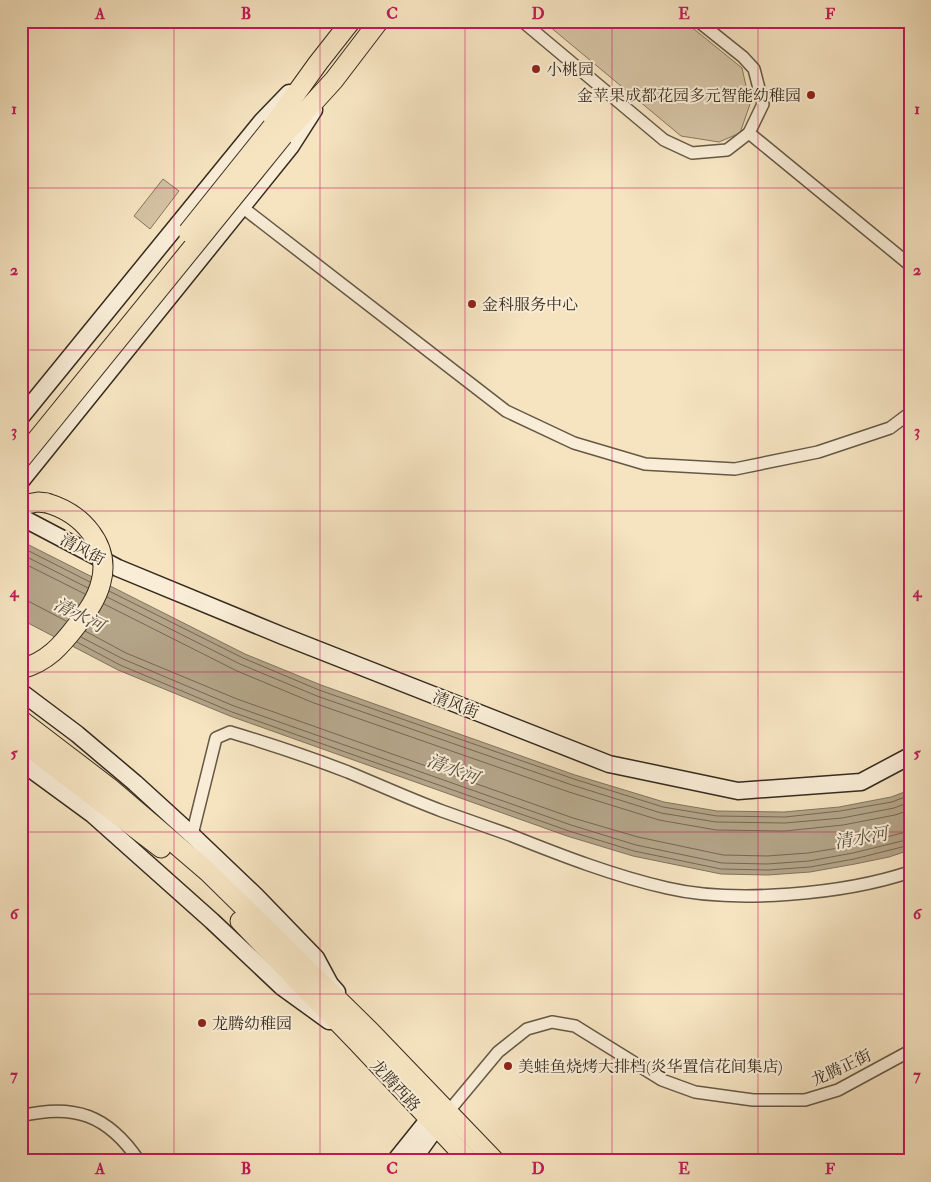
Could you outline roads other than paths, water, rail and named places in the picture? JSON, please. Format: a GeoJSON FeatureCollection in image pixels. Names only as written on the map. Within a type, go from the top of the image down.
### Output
{"type":"FeatureCollection","features":[{"type":"Feature","properties":{"kind":"main road"},"geometry":{"type":"LineString","coordinates":[[21,417],[262,121],[318,63],[351,21]]}},
{"type":"Feature","properties":{"kind":"main road"},"geometry":{"type":"LineString","coordinates":[[21,481],[291,146],[334,80],[379,21]]}},
{"type":"Feature","properties":{"kind":"main road"},"geometry":{"type":"LineString","coordinates":[[21,459],[277,132],[318,63]]}},
{"type":"Feature","properties":{"kind":"main road"},"geometry":{"type":"LineString","coordinates":[[21,440],[277,132],[334,80]]}},
{"type":"Feature","properties":{"kind":"main road"},"geometry":{"type":"LineString","coordinates":[[21,505],[38,502],[47,503],[70,512],[93,533],[103,561],[101,583],[92,604],[63,643],[40,662],[21,669]]}},
{"type":"Feature","properties":{"kind":"main road","name":"清风街"},"geometry":{"type":"LineString","coordinates":[[21,517],[118,568],[282,636],[609,764],[738,791],[861,782],[910,756]]}},
{"type":"Feature","properties":{"kind":"main road"},"geometry":{"type":"LineString","coordinates":[[21,692],[77,734],[135,783],[192,835],[316,958],[330,984],[364,1037]]}},
{"type":"Feature","properties":{"kind":"main road"},"geometry":{"type":"LineString","coordinates":[[21,720],[110,788],[205,876],[364,1037]]}},
{"type":"Feature","properties":{"kind":"main road"},"geometry":{"type":"LineString","coordinates":[[21,741],[123,818],[205,876]]}},
{"type":"Feature","properties":{"kind":"main road"},"geometry":{"type":"LineString","coordinates":[[21,762],[92,814],[212,921],[282,987],[364,1037]]}},
{"type":"Feature","properties":{"kind":"main road","name":"龙腾西路"},"geometry":{"type":"LineString","coordinates":[[364,1037],[444,1108],[496,1161]]}},
{"type":"Feature","properties":{"kind":"main road","name":"龙腾西路"},"geometry":{"type":"LineString","coordinates":[[364,1037],[432,1123],[469,1161]]}},
{"type":"Feature","properties":{"kind":"main road"},"geometry":{"type":"LineString","coordinates":[[395,1161],[444,1108]]}},
{"type":"Feature","properties":{"kind":"main road"},"geometry":{"type":"LineString","coordinates":[[412,1161],[432,1123]]}},
{"type":"Feature","properties":{"kind":"street"},"geometry":{"type":"LineString","coordinates":[[522,21],[664,140],[692,153],[727,150],[749,133],[763,104],[754,70],[743,57],[698,21]]}},
{"type":"Feature","properties":{"kind":"street"},"geometry":{"type":"LineString","coordinates":[[749,133],[910,265]]}},
{"type":"Feature","properties":{"kind":"street"},"geometry":{"type":"LineString","coordinates":[[242,207],[506,411],[583,446],[645,464],[735,469],[818,452],[890,428],[910,414]]}},
{"type":"Feature","properties":{"kind":"street"},"geometry":{"type":"LineString","coordinates":[[192,835],[216,738],[230,732],[278,746],[576,861],[668,889],[718,895],[772,895],[836,888],[888,879],[910,872]]}},
{"type":"Feature","properties":{"kind":"street","name":"龙腾正街"},"geometry":{"type":"LineString","coordinates":[[444,1108],[498,1052],[527,1029],[552,1022],[575,1026],[662,1080],[695,1092],[753,1100],[805,1100],[838,1090],[910,1052]]}},
{"type":"Feature","properties":{"kind":"street"},"geometry":{"type":"LineString","coordinates":[[21,1116],[43,1111],[62,1110],[84,1114],[114,1132],[139,1161]]}},
{"type":"Feature","properties":{"kind":"water","name":"清水河"},"geometry":{"type":"Polygon","coordinates":[[[21,541],[245,654],[321,685],[575,775],[664,802],[717,811],[784,812],[839,807],[891,797],[910,790],[910,850],[889,857],[810,872],[768,875],[721,874],[633,856],[567,836],[230,716],[118,670],[28,623],[21,618],[21,541]]]}},
{"type":"Feature","properties":{"kind":"place","name":"小桃园"},"geometry":{"type":"Point","coordinates":[536,69]}},
{"type":"Feature","properties":{"kind":"place","name":"金苹果成都花园多元智能幼稚园"},"geometry":{"type":"Point","coordinates":[811,95]}},
{"type":"Feature","properties":{"kind":"place","name":"金科服务中心"},"geometry":{"type":"Point","coordinates":[472,304]}},
{"type":"Feature","properties":{"kind":"place","name":"龙腾幼稚园"},"geometry":{"type":"Point","coordinates":[202,1023]}},
{"type":"Feature","properties":{"kind":"place","name":"美蛙鱼烧烤大排档(炎华置信花间集店)"},"geometry":{"type":"Point","coordinates":[508,1066]}}]}
